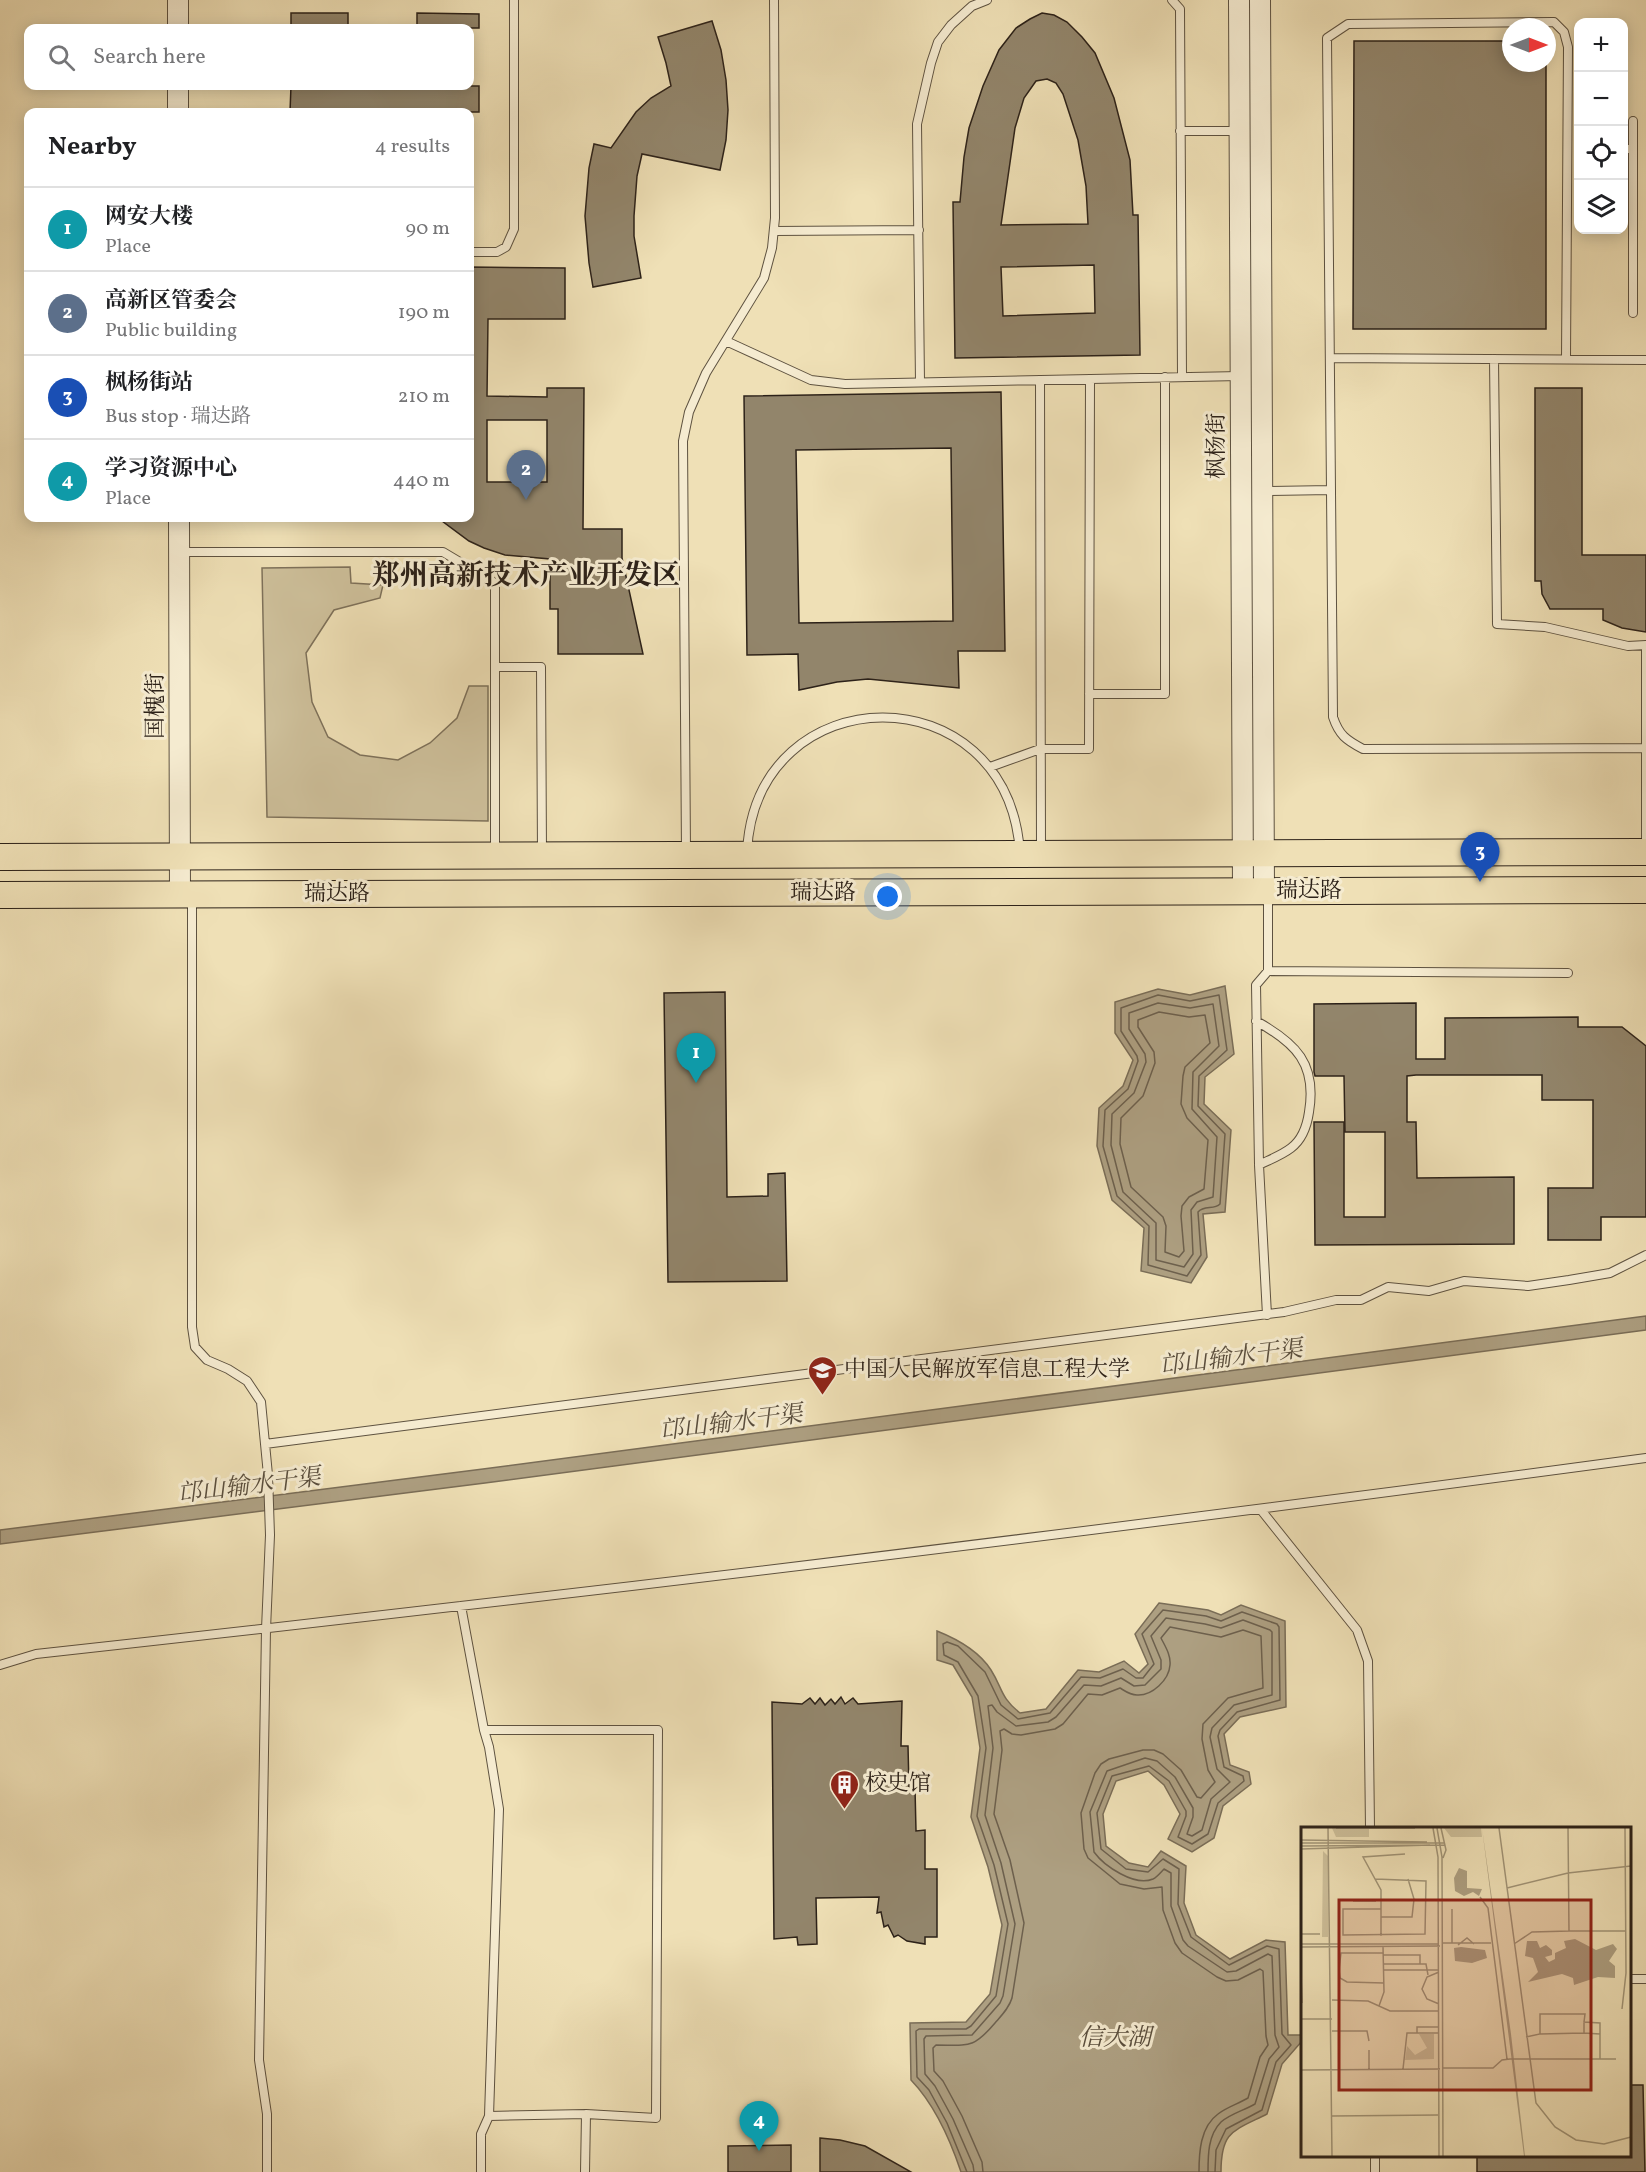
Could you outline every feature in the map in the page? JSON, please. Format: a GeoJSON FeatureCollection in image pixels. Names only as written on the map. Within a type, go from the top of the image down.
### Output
{"type":"FeatureCollection","features":[{"type":"Feature","properties":{"kind":"main road","name":"瑞达路"},"geometry":{"type":"LineString","coordinates":[[0,857],[1646,852]]}},
{"type":"Feature","properties":{"kind":"main road","name":"瑞达路"},"geometry":{"type":"LineString","coordinates":[[0,895],[1646,890]]}},
{"type":"Feature","properties":{"kind":"street"},"geometry":{"type":"LineString","coordinates":[[178,0],[178,24]]}},
{"type":"Feature","properties":{"kind":"street","name":"枫杨街"},"geometry":{"type":"LineString","coordinates":[[1239,0],[1241,376],[1254,853],[1259,891]]}},
{"type":"Feature","properties":{"kind":"street","name":"枫杨街"},"geometry":{"type":"LineString","coordinates":[[1254,853],[1262,490],[1260,0]]}},
{"type":"Feature","properties":{"kind":"street"},"geometry":{"type":"LineString","coordinates":[[178,90],[178,108]]}},
{"type":"Feature","properties":{"kind":"street","name":"国槐街"},"geometry":{"type":"LineString","coordinates":[[179,522],[180,857],[186,895]]}},
{"type":"Feature","properties":{"kind":"lane"},"geometry":{"type":"LineString","coordinates":[[474,252],[497,252],[506,247],[514,229],[514,0]]}},
{"type":"Feature","properties":{"kind":"lane"},"geometry":{"type":"LineString","coordinates":[[686,855],[683,441],[689,412],[706,373],[765,278],[772,248],[774,231],[774,0]]}},
{"type":"Feature","properties":{"kind":"lane"},"geometry":{"type":"LineString","coordinates":[[920,382],[917,124],[938,42],[951,25],[972,6],[987,0]]}},
{"type":"Feature","properties":{"kind":"lane"},"geometry":{"type":"LineString","coordinates":[[1172,0],[1180,9],[1182,377]]}},
{"type":"Feature","properties":{"kind":"lane"},"geometry":{"type":"LineString","coordinates":[[1566,359],[1568,47],[1564,32],[1554,22],[1348,24],[1327,38],[1333,717],[1338,730],[1350,742],[1363,749],[1646,748]]}},
{"type":"Feature","properties":{"kind":"lane"},"geometry":{"type":"LineString","coordinates":[[1633,121],[1633,313]]}},
{"type":"Feature","properties":{"kind":"lane"},"geometry":{"type":"LineString","coordinates":[[1180,132],[1240,131]]}},
{"type":"Feature","properties":{"kind":"lane"},"geometry":{"type":"LineString","coordinates":[[1567,149],[1574,149]]}},
{"type":"Feature","properties":{"kind":"lane"},"geometry":{"type":"LineString","coordinates":[[1628,150],[1633,150]]}},
{"type":"Feature","properties":{"kind":"lane"},"geometry":{"type":"LineString","coordinates":[[774,231],[919,230]]}},
{"type":"Feature","properties":{"kind":"lane"},"geometry":{"type":"LineString","coordinates":[[726,341],[811,380],[845,384],[1241,376]]}},
{"type":"Feature","properties":{"kind":"lane"},"geometry":{"type":"LineString","coordinates":[[1330,358],[1646,360]]}},
{"type":"Feature","properties":{"kind":"lane"},"geometry":{"type":"LineString","coordinates":[[1494,359],[1497,624],[1545,627],[1628,646],[1646,645],[1646,852]]}},
{"type":"Feature","properties":{"kind":"lane"},"geometry":{"type":"LineString","coordinates":[[1089,694],[1165,694],[1165,377]]}},
{"type":"Feature","properties":{"kind":"lane"},"geometry":{"type":"LineString","coordinates":[[990,767],[1040,749],[1089,749],[1090,379]]}},
{"type":"Feature","properties":{"kind":"lane"},"geometry":{"type":"LineString","coordinates":[[1027,855],[1040,749],[1040,380]]}},
{"type":"Feature","properties":{"kind":"lane"},"geometry":{"type":"LineString","coordinates":[[1262,490],[1331,490]]}},
{"type":"Feature","properties":{"kind":"lane"},"geometry":{"type":"LineString","coordinates":[[180,552],[443,552],[495,583],[495,856]]}},
{"type":"Feature","properties":{"kind":"lane"},"geometry":{"type":"LineString","coordinates":[[495,667],[542,667],[542,855]]}},
{"type":"Feature","properties":{"kind":"lane"},"geometry":{"type":"LineString","coordinates":[[747,856],[752,815],[760,795],[771,777],[798,746],[833,726],[873,717],[914,720],[933,726],[949,733],[978,754],[1000,782],[1015,814],[1027,855]]}},
{"type":"Feature","properties":{"kind":"lane"},"geometry":{"type":"LineString","coordinates":[[1259,891],[1268,971],[1256,985],[1259,1165],[1267,1315]]}},
{"type":"Feature","properties":{"kind":"lane"},"geometry":{"type":"LineString","coordinates":[[186,895],[192,1327],[195,1347],[207,1360],[247,1381],[261,1402],[268,1476],[270,1535],[266,1629],[259,2060],[267,2114],[267,2172]]}},
{"type":"Feature","properties":{"kind":"lane"},"geometry":{"type":"LineString","coordinates":[[1268,971],[1568,973]]}},
{"type":"Feature","properties":{"kind":"lane"},"geometry":{"type":"LineString","coordinates":[[1256,1021],[1277,1032],[1293,1046],[1305,1062],[1311,1081],[1311,1100],[1303,1136],[1293,1148],[1259,1165]]}},
{"type":"Feature","properties":{"kind":"lane"},"geometry":{"type":"LineString","coordinates":[[265,1444],[1267,1315],[1336,1300],[1361,1300],[1388,1287],[1430,1291],[1464,1281],[1528,1286],[1610,1273],[1646,1255]]}},
{"type":"Feature","properties":{"kind":"lane"},"geometry":{"type":"LineString","coordinates":[[0,1665],[36,1654],[266,1629],[1261,1510],[1646,1458]]}},
{"type":"Feature","properties":{"kind":"lane"},"geometry":{"type":"LineString","coordinates":[[1261,1510],[1357,1630],[1368,1661],[1370,1827]]}},
{"type":"Feature","properties":{"kind":"lane"},"geometry":{"type":"LineString","coordinates":[[461,1606],[499,1809],[489,2115],[481,2134],[481,2172]]}},
{"type":"Feature","properties":{"kind":"lane"},"geometry":{"type":"LineString","coordinates":[[484,1730],[658,1730],[656,2118],[586,2114],[489,2115]]}},
{"type":"Feature","properties":{"kind":"lane"},"geometry":{"type":"LineString","coordinates":[[585,2172],[586,2114]]}},
{"type":"Feature","properties":{"kind":"shaded area"},"geometry":{"type":"Polygon","coordinates":[[[350,567],[351,583],[383,585],[380,598],[334,610],[306,653],[312,702],[328,737],[360,755],[398,760],[430,743],[457,718],[469,686],[488,686],[488,821],[267,817],[262,568],[350,567]]]}},
{"type":"Feature","properties":{"kind":"water"},"geometry":{"type":"Polygon","coordinates":[[[1225,986],[1234,1054],[1205,1077],[1204,1104],[1231,1130],[1225,1212],[1203,1214],[1207,1257],[1191,1283],[1141,1271],[1144,1228],[1112,1200],[1097,1146],[1099,1108],[1123,1086],[1133,1060],[1115,1033],[1115,1002],[1158,989],[1190,995],[1225,986]]]}},
{"type":"Feature","properties":{"kind":"water"},"geometry":{"type":"Polygon","coordinates":[[[1646,1316],[1646,1330],[485,1483],[0,1544],[0,1530],[1646,1316]]]}},
{"type":"Feature","properties":{"kind":"water","name":"信大湖"},"geometry":{"type":"Polygon","coordinates":[[[1159,1603],[1208,1610],[1221,1615],[1241,1605],[1285,1621],[1286,1707],[1240,1717],[1224,1734],[1230,1765],[1249,1772],[1251,1784],[1223,1806],[1214,1838],[1192,1852],[1168,1839],[1180,1814],[1164,1785],[1148,1771],[1116,1781],[1103,1814],[1106,1846],[1129,1863],[1148,1867],[1161,1851],[1186,1866],[1184,1903],[1196,1935],[1230,1959],[1266,1940],[1285,1942],[1288,2035],[1301,2035],[1301,2042],[1282,2064],[1267,2114],[1238,2129],[1227,2140],[1223,2148],[1221,2172],[961,2172],[941,2123],[911,2080],[910,2023],[966,2022],[990,1994],[1002,1925],[988,1867],[971,1817],[980,1748],[972,1697],[953,1665],[937,1660],[937,1631],[974,1651],[991,1670],[1005,1697],[1020,1713],[1046,1709],[1078,1670],[1099,1672],[1124,1661],[1139,1673],[1148,1664],[1135,1634],[1159,1603]]]}},
{"type":"Feature","properties":{"kind":"building"},"geometry":{"type":"Polygon","coordinates":[[[291,13],[348,13],[348,24],[291,24],[291,13]]]}},
{"type":"Feature","properties":{"kind":"building"},"geometry":{"type":"Polygon","coordinates":[[[417,13],[479,14],[479,28],[474,28],[474,24],[417,24],[417,13]]]}},
{"type":"Feature","properties":{"kind":"building"},"geometry":{"type":"Polygon","coordinates":[[[1042,13],[1054,15],[1067,22],[1095,53],[1114,98],[1130,160],[1133,215],[1138,215],[1140,355],[955,358],[953,202],[960,202],[969,128],[983,86],[999,50],[1016,28],[1042,13]],[[1047,79],[1036,81],[1024,98],[1015,128],[1001,225],[1088,224],[1086,186],[1078,140],[1063,94],[1056,83],[1047,79]],[[1094,265],[1001,267],[1003,316],[1095,313],[1094,265]]]}},
{"type":"Feature","properties":{"kind":"building"},"geometry":{"type":"Polygon","coordinates":[[[712,21],[721,50],[728,110],[726,140],[720,170],[642,154],[637,176],[634,216],[634,236],[641,278],[593,287],[585,216],[589,168],[594,144],[611,148],[636,112],[651,98],[671,86],[658,37],[712,21]]]}},
{"type":"Feature","properties":{"kind":"building"},"geometry":{"type":"Polygon","coordinates":[[[1354,41],[1502,41],[1502,72],[1546,72],[1546,329],[1353,329],[1354,41]]]}},
{"type":"Feature","properties":{"kind":"building"},"geometry":{"type":"Polygon","coordinates":[[[474,86],[479,86],[479,112],[474,112],[474,108],[290,108],[291,90],[474,90],[474,86]]]}},
{"type":"Feature","properties":{"kind":"building"},"geometry":{"type":"Polygon","coordinates":[[[474,267],[565,268],[565,319],[488,319],[487,396],[547,397],[547,388],[584,388],[583,529],[622,529],[622,558],[643,654],[558,654],[558,609],[550,609],[550,559],[505,555],[469,541],[443,522],[474,522],[474,267]],[[487,420],[487,482],[547,482],[547,420],[487,420]]]}},
{"type":"Feature","properties":{"kind":"building"},"geometry":{"type":"Polygon","coordinates":[[[1535,388],[1582,388],[1582,555],[1646,555],[1646,632],[1622,628],[1603,620],[1603,609],[1550,609],[1542,594],[1541,581],[1535,581],[1535,388]]]}},
{"type":"Feature","properties":{"kind":"building"},"geometry":{"type":"Polygon","coordinates":[[[1001,392],[1005,651],[958,651],[959,688],[868,679],[837,682],[799,690],[798,654],[747,655],[744,396],[1001,392]],[[951,448],[796,450],[799,623],[953,621],[951,448]]]}},
{"type":"Feature","properties":{"kind":"building"},"geometry":{"type":"Polygon","coordinates":[[[725,992],[727,1197],[768,1196],[768,1174],[785,1173],[787,1281],[668,1282],[664,993],[725,992]]]}},
{"type":"Feature","properties":{"kind":"building"},"geometry":{"type":"Polygon","coordinates":[[[1416,1003],[1416,1059],[1445,1059],[1445,1018],[1578,1017],[1578,1027],[1622,1027],[1646,1046],[1646,1217],[1601,1217],[1601,1240],[1548,1240],[1548,1188],[1593,1188],[1593,1100],[1542,1100],[1542,1075],[1416,1075],[1407,1076],[1407,1122],[1416,1122],[1417,1178],[1514,1177],[1514,1244],[1315,1245],[1314,1122],[1344,1122],[1344,1217],[1385,1217],[1385,1132],[1345,1132],[1344,1076],[1315,1076],[1314,1072],[1314,1004],[1416,1003]]]}},
{"type":"Feature","properties":{"kind":"building","name":"校史馆"},"geometry":{"type":"Polygon","coordinates":[[[841,1697],[845,1704],[853,1698],[858,1704],[902,1701],[901,1746],[908,1746],[909,1788],[915,1788],[916,1831],[925,1830],[925,1869],[937,1869],[937,1937],[925,1937],[925,1944],[907,1941],[898,1935],[894,1937],[888,1925],[884,1927],[881,1912],[877,1913],[879,1897],[816,1898],[817,1944],[798,1945],[797,1937],[774,1939],[772,1702],[802,1704],[810,1698],[815,1704],[820,1698],[825,1705],[831,1699],[835,1704],[841,1697]]]}},
{"type":"Feature","properties":{"kind":"building"},"geometry":{"type":"Polygon","coordinates":[[[1631,2085],[1643,2085],[1645,2172],[1477,2172],[1477,2157],[1631,2157],[1631,2085]]]}},
{"type":"Feature","properties":{"kind":"building"},"geometry":{"type":"Polygon","coordinates":[[[820,2138],[865,2146],[911,2172],[820,2172],[820,2138]]]}},
{"type":"Feature","properties":{"kind":"building"},"geometry":{"type":"Polygon","coordinates":[[[791,2145],[791,2172],[728,2172],[728,2146],[791,2145]]]}},
{"type":"Feature","properties":{"kind":"place","name":"高新区管委会"},"geometry":{"type":"Point","coordinates":[526,500]}},
{"type":"Feature","properties":{"kind":"place","name":"枫杨街站"},"geometry":{"type":"Point","coordinates":[1480,882]}},
{"type":"Feature","properties":{"kind":"place","name":"网安大楼"},"geometry":{"type":"Point","coordinates":[696,1083]}},
{"type":"Feature","properties":{"kind":"place","name":"中国人民解放军信息工程大学"},"geometry":{"type":"Point","coordinates":[823,1396]}},
{"type":"Feature","properties":{"kind":"place","name":"校史馆"},"geometry":{"type":"Point","coordinates":[844,1810]}},
{"type":"Feature","properties":{"kind":"place","name":"学习资源中心"},"geometry":{"type":"Point","coordinates":[759,2151]}},
{"type":"Feature","properties":{"kind":"district","name":"郑州高新技术产业开发区"},"geometry":{"type":"Point","coordinates":[526,576]}},
{"type":"Feature","properties":{"kind":"water label","name":"邙山输水干渠"},"geometry":{"type":"Point","coordinates":[1231,1359]}},
{"type":"Feature","properties":{"kind":"water label","name":"邙山输水干渠"},"geometry":{"type":"Point","coordinates":[731,1424]}},
{"type":"Feature","properties":{"kind":"water label","name":"邙山输水干渠"},"geometry":{"type":"Point","coordinates":[249,1487]}}]}
